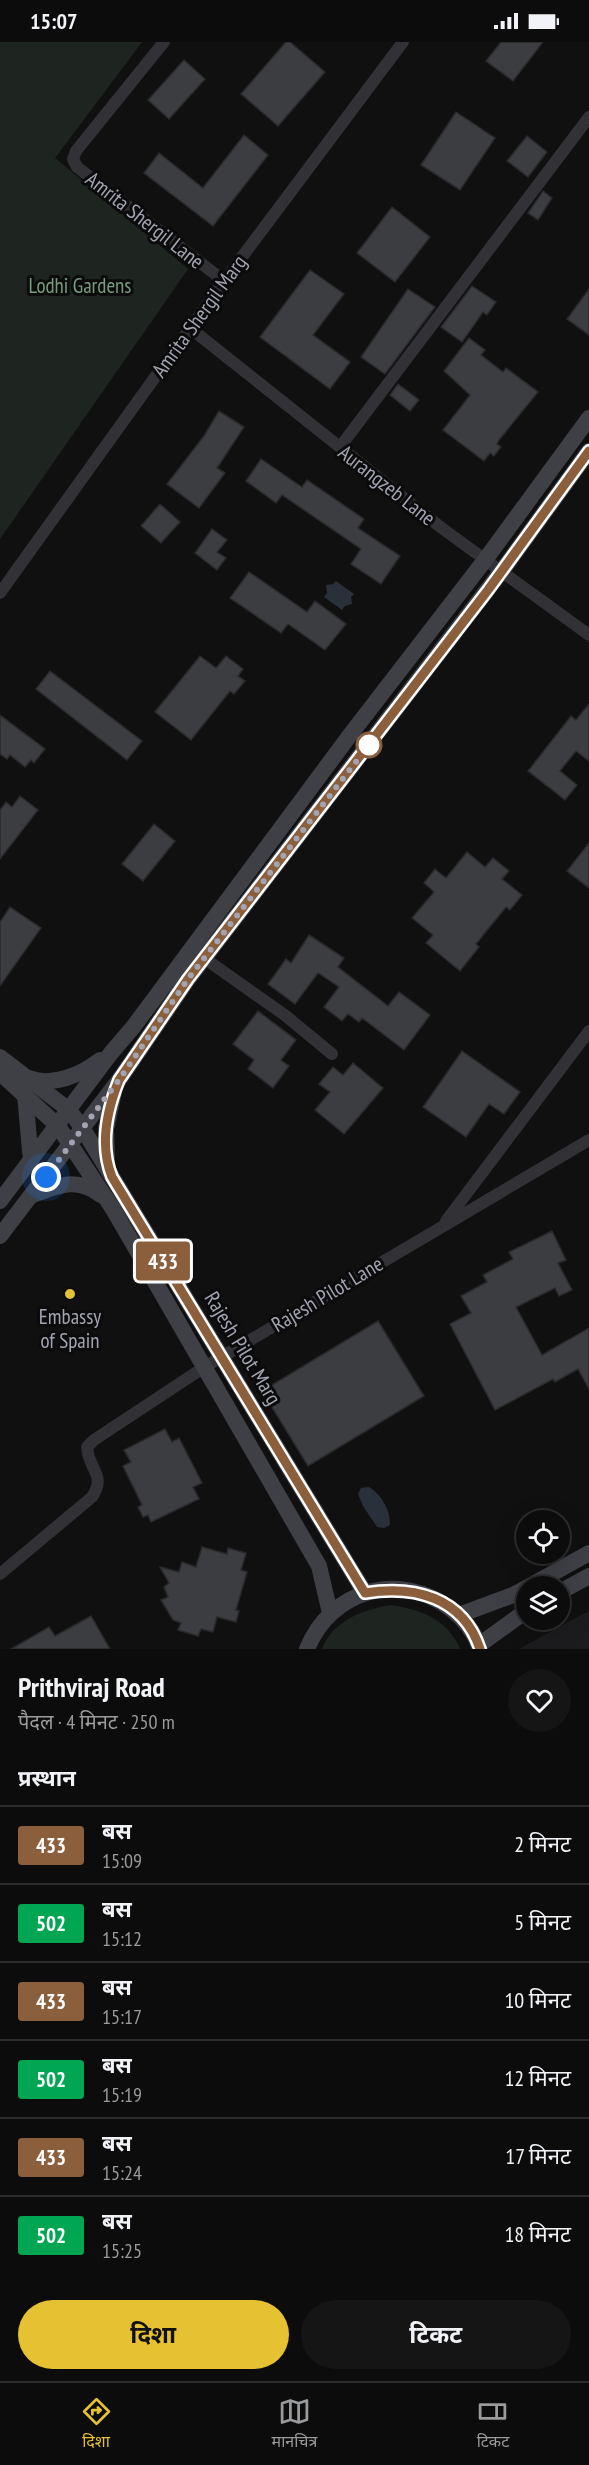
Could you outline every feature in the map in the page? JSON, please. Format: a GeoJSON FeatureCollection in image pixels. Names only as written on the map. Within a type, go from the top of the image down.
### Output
{"type":"FeatureCollection","features":[{"type":"Feature","properties":{"kind":"main road"},"geometry":{"type":"LineString","coordinates":[[0,1201],[111,1053],[134,1026],[350,735],[485,560],[589,418]]}},
{"type":"Feature","properties":{"kind":"main road"},"geometry":{"type":"LineString","coordinates":[[0,1236],[119,1080],[204,958],[501,572],[589,451]]}},
{"type":"Feature","properties":{"kind":"main road"},"geometry":{"type":"LineString","coordinates":[[8,1072],[38,1082],[52,1081],[79,1073],[111,1053]]}},
{"type":"Feature","properties":{"kind":"main road","name":"Rajesh Pilot Marg"},"geometry":{"type":"LineString","coordinates":[[0,1057],[25,1095],[58,1126],[113,1209],[319,1566],[330,1613]]}},
{"type":"Feature","properties":{"kind":"main road","name":"Rajesh Pilot Marg"},"geometry":{"type":"LineString","coordinates":[[8,1072],[69,1110],[83,1129],[365,1593]]}},
{"type":"Feature","properties":{"kind":"main road"},"geometry":{"type":"LineString","coordinates":[[112,1177],[106,1163],[106,1129],[119,1080]]}},
{"type":"Feature","properties":{"kind":"main road"},"geometry":{"type":"LineString","coordinates":[[25,1095],[31,1161]]}},
{"type":"Feature","properties":{"kind":"main road"},"geometry":{"type":"LineString","coordinates":[[31,1196],[58,1185],[85,1185],[104,1197],[113,1209]]}},
{"type":"Feature","properties":{"kind":"main road"},"geometry":{"type":"LineString","coordinates":[[547,1576],[589,1553]]}},
{"type":"Feature","properties":{"kind":"main road"},"geometry":{"type":"LineString","coordinates":[[570,1586],[589,1576]]}},
{"type":"Feature","properties":{"kind":"main road"},"geometry":{"type":"LineString","coordinates":[[307,1649],[313,1634],[330,1613],[346,1601],[365,1593],[390,1588],[415,1591],[439,1600],[459,1615],[471,1629],[480,1647],[516,1619]]}},
{"type":"Feature","properties":{"kind":"main road"},"geometry":{"type":"LineString","coordinates":[[459,1615],[516,1593]]}},
{"type":"Feature","properties":{"kind":"street","name":"Amrita Shergil Lane"},"geometry":{"type":"LineString","coordinates":[[164,42],[76,151],[73,159],[77,167],[224,281]]}},
{"type":"Feature","properties":{"kind":"street","name":"Amrita Shergil Marg"},"geometry":{"type":"LineString","coordinates":[[0,593],[224,281],[403,42]]}},
{"type":"Feature","properties":{"kind":"street"},"geometry":{"type":"LineString","coordinates":[[340,447],[589,117]]}},
{"type":"Feature","properties":{"kind":"street","name":"Aurangzeb Lane"},"geometry":{"type":"LineString","coordinates":[[190,328],[485,560],[589,635]]}},
{"type":"Feature","properties":{"kind":"street"},"geometry":{"type":"LineString","coordinates":[[204,958],[286,1016],[332,1054]]}},
{"type":"Feature","properties":{"kind":"street"},"geometry":{"type":"LineString","coordinates":[[441,1227],[589,1030]]}},
{"type":"Feature","properties":{"kind":"street","name":"Rajesh Pilot Lane"},"geometry":{"type":"LineString","coordinates":[[0,1574],[92,1497],[98,1488],[99,1478],[88,1456],[87,1447],[94,1440],[221,1357],[589,1140]]}},
{"type":"Feature","properties":{"kind":"shaded area"},"geometry":{"type":"Polygon","coordinates":[[[336,581],[354,594],[351,597],[352,604],[345,606],[342,610],[324,597],[327,593],[326,585],[336,581]]]}},
{"type":"Feature","properties":{"kind":"shaded area"},"geometry":{"type":"Polygon","coordinates":[[[369,1487],[378,1494],[387,1508],[390,1525],[384,1528],[377,1527],[358,1494],[361,1488],[369,1487]]]}},
{"type":"Feature","properties":{"kind":"shaded area"},"geometry":{"type":"Polygon","coordinates":[[[589,1611],[589,1649],[519,1649],[554,1630],[570,1630],[570,1621],[589,1611]]]}},
{"type":"Feature","properties":{"kind":"green space","name":"Lodhi Gardens"},"geometry":{"type":"Polygon","coordinates":[[[0,42],[142,42],[55,158],[188,269],[0,539],[0,42]]]}},
{"type":"Feature","properties":{"kind":"green space"},"geometry":{"type":"Polygon","coordinates":[[[390,1605],[411,1609],[431,1617],[448,1630],[460,1649],[322,1649],[333,1631],[350,1618],[390,1605]]]}},
{"type":"Feature","properties":{"kind":"building"},"geometry":{"type":"Polygon","coordinates":[[[286,42],[290,42],[325,72],[278,126],[241,94],[286,42]]]}},
{"type":"Feature","properties":{"kind":"building"},"geometry":{"type":"Polygon","coordinates":[[[501,42],[543,42],[513,81],[486,61],[501,42]]]}},
{"type":"Feature","properties":{"kind":"building"},"geometry":{"type":"Polygon","coordinates":[[[184,60],[205,79],[169,119],[148,100],[184,60]]]}},
{"type":"Feature","properties":{"kind":"building"},"geometry":{"type":"Polygon","coordinates":[[[456,112],[495,138],[460,190],[421,165],[456,112]]]}},
{"type":"Feature","properties":{"kind":"building"},"geometry":{"type":"Polygon","coordinates":[[[244,135],[268,155],[213,226],[144,173],[159,153],[203,188],[244,135]]]}},
{"type":"Feature","properties":{"kind":"building"},"geometry":{"type":"Polygon","coordinates":[[[527,136],[547,152],[528,177],[507,161],[527,136]]]}},
{"type":"Feature","properties":{"kind":"building"},"geometry":{"type":"Polygon","coordinates":[[[543,191],[552,198],[538,220],[528,213],[543,191]]]}},
{"type":"Feature","properties":{"kind":"building"},"geometry":{"type":"Polygon","coordinates":[[[392,207],[430,237],[395,282],[357,253],[392,207]]]}},
{"type":"Feature","properties":{"kind":"building"},"geometry":{"type":"Polygon","coordinates":[[[310,270],[344,294],[313,335],[350,362],[330,389],[260,337],[310,270]]]}},
{"type":"Feature","properties":{"kind":"building"},"geometry":{"type":"Polygon","coordinates":[[[472,286],[496,302],[487,315],[483,312],[462,342],[441,327],[472,286]]]}},
{"type":"Feature","properties":{"kind":"building"},"geometry":{"type":"Polygon","coordinates":[[[408,289],[435,307],[385,374],[361,357],[408,289]]]}},
{"type":"Feature","properties":{"kind":"building"},"geometry":{"type":"Polygon","coordinates":[[[589,289],[589,335],[567,319],[589,289]]]}},
{"type":"Feature","properties":{"kind":"building"},"geometry":{"type":"Polygon","coordinates":[[[469,338],[485,350],[481,355],[503,372],[506,368],[538,392],[499,440],[497,444],[501,447],[494,456],[490,453],[484,461],[443,430],[470,395],[444,371],[469,338]]]}},
{"type":"Feature","properties":{"kind":"building"},"geometry":{"type":"Polygon","coordinates":[[[398,384],[419,400],[410,411],[390,395],[398,384]]]}},
{"type":"Feature","properties":{"kind":"building"},"geometry":{"type":"Polygon","coordinates":[[[219,411],[244,427],[217,468],[225,473],[199,508],[167,484],[204,436],[219,411]]]}},
{"type":"Feature","properties":{"kind":"building"},"geometry":{"type":"Polygon","coordinates":[[[261,459],[302,487],[307,480],[364,519],[358,528],[400,556],[381,584],[351,564],[361,549],[282,495],[276,503],[246,481],[261,459]]]}},
{"type":"Feature","properties":{"kind":"building"},"geometry":{"type":"Polygon","coordinates":[[[160,504],[180,522],[161,543],[141,526],[160,504]]]}},
{"type":"Feature","properties":{"kind":"building"},"geometry":{"type":"Polygon","coordinates":[[[212,529],[227,540],[217,552],[226,558],[217,570],[195,553],[212,529]]]}},
{"type":"Feature","properties":{"kind":"building"},"geometry":{"type":"Polygon","coordinates":[[[249,572],[307,612],[315,601],[346,624],[325,650],[288,624],[281,633],[230,598],[249,572]]]}},
{"type":"Feature","properties":{"kind":"building"},"geometry":{"type":"Polygon","coordinates":[[[200,656],[216,668],[226,656],[243,669],[238,676],[245,681],[234,694],[230,691],[191,740],[155,712],[200,656]]]}},
{"type":"Feature","properties":{"kind":"building"},"geometry":{"type":"Polygon","coordinates":[[[50,671],[142,741],[127,760],[36,689],[50,671]]]}},
{"type":"Feature","properties":{"kind":"building"},"geometry":{"type":"Polygon","coordinates":[[[589,704],[589,761],[576,751],[560,771],[577,785],[565,800],[528,771],[571,716],[576,720],[589,704]]]}},
{"type":"Feature","properties":{"kind":"building"},"geometry":{"type":"Polygon","coordinates":[[[0,715],[45,749],[34,763],[31,760],[25,767],[10,755],[7,759],[0,754],[0,715]]]}},
{"type":"Feature","properties":{"kind":"building"},"geometry":{"type":"Polygon","coordinates":[[[20,796],[38,810],[0,859],[0,810],[6,802],[12,807],[20,796]]]}},
{"type":"Feature","properties":{"kind":"building"},"geometry":{"type":"Polygon","coordinates":[[[154,824],[175,841],[143,881],[122,864],[154,824]]]}},
{"type":"Feature","properties":{"kind":"building"},"geometry":{"type":"Polygon","coordinates":[[[589,843],[589,888],[567,871],[589,843]]]}},
{"type":"Feature","properties":{"kind":"building"},"geometry":{"type":"Polygon","coordinates":[[[467,852],[485,867],[493,858],[509,871],[502,879],[522,895],[510,910],[506,907],[476,944],[479,947],[460,971],[426,943],[433,935],[412,918],[434,892],[424,883],[435,869],[446,878],[467,852]]]}},
{"type":"Feature","properties":{"kind":"building"},"geometry":{"type":"Polygon","coordinates":[[[10,907],[41,928],[0,986],[0,922],[10,907]]]}},
{"type":"Feature","properties":{"kind":"building"},"geometry":{"type":"Polygon","coordinates":[[[309,935],[344,958],[338,967],[388,1006],[399,992],[430,1015],[404,1050],[362,1018],[359,1022],[348,1014],[342,1021],[324,1007],[339,987],[318,973],[295,1004],[268,984],[286,959],[291,963],[309,935]]]}},
{"type":"Feature","properties":{"kind":"building"},"geometry":{"type":"Polygon","coordinates":[[[258,1011],[296,1040],[281,1060],[289,1066],[273,1088],[248,1069],[254,1060],[233,1044],[258,1011]]]}},
{"type":"Feature","properties":{"kind":"building"},"geometry":{"type":"Polygon","coordinates":[[[462,1051],[520,1092],[504,1114],[489,1104],[466,1137],[423,1107],[462,1051]]]}},
{"type":"Feature","properties":{"kind":"building"},"geometry":{"type":"Polygon","coordinates":[[[353,1063],[383,1088],[344,1134],[315,1110],[330,1092],[319,1084],[333,1067],[343,1075],[353,1063]]]}},
{"type":"Feature","properties":{"kind":"building"},"geometry":{"type":"Polygon","coordinates":[[[552,1231],[566,1260],[558,1263],[572,1290],[559,1296],[555,1288],[516,1307],[542,1355],[589,1328],[589,1389],[578,1369],[555,1382],[553,1379],[495,1410],[450,1324],[471,1313],[461,1296],[487,1282],[483,1275],[513,1259],[509,1252],[552,1231]]]}},
{"type":"Feature","properties":{"kind":"building"},"geometry":{"type":"Polygon","coordinates":[[[378,1321],[424,1396],[308,1466],[262,1391],[378,1321]]]}},
{"type":"Feature","properties":{"kind":"building"},"geometry":{"type":"Polygon","coordinates":[[[165,1429],[172,1442],[179,1438],[202,1483],[193,1487],[199,1499],[151,1522],[148,1515],[143,1517],[138,1507],[142,1505],[123,1466],[131,1462],[124,1450],[165,1429]]]}},
{"type":"Feature","properties":{"kind":"building"},"geometry":{"type":"Polygon","coordinates":[[[202,1547],[227,1554],[228,1548],[246,1553],[241,1570],[247,1572],[236,1610],[239,1611],[236,1622],[217,1617],[213,1632],[201,1629],[198,1636],[178,1630],[181,1623],[173,1620],[161,1600],[168,1597],[164,1587],[169,1583],[160,1567],[179,1572],[182,1562],[196,1567],[202,1547]]]}},
{"type":"Feature","properties":{"kind":"building"},"geometry":{"type":"Polygon","coordinates":[[[91,1616],[110,1649],[11,1649],[49,1627],[55,1636],[91,1616]]]}},
{"type":"Feature","properties":{"kind":"bus line","name":"433"},"geometry":{"type":"LineString","coordinates":[[480,1649],[471,1629],[459,1615],[439,1600],[415,1591],[390,1588],[365,1593],[112,1177],[106,1163],[106,1129],[119,1080],[188,979],[488,590],[589,451]]}},
{"type":"Feature","properties":{"kind":"place","name":"Embassy of Spain"},"geometry":{"type":"Point","coordinates":[70,1294]}},
{"type":"Feature","properties":{"kind":"route"},"geometry":{"type":"LineString","coordinates":[[46,1177],[119,1080],[188,979],[369,745]]}}]}
